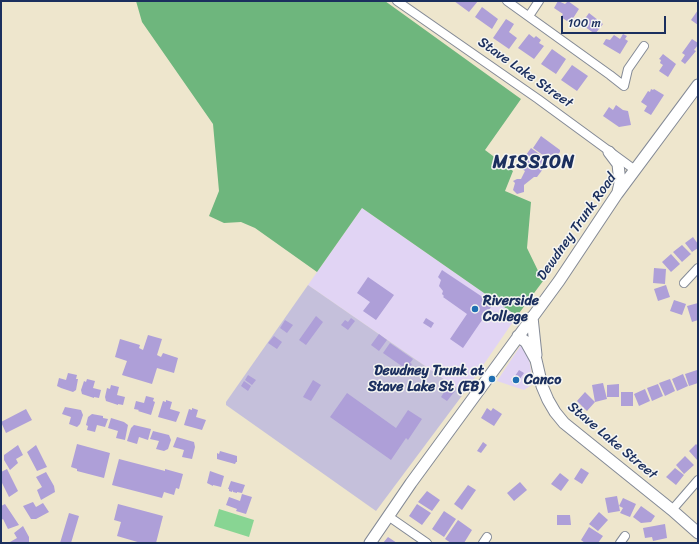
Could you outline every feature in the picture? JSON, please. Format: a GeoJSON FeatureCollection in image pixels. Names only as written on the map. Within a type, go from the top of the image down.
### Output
{"type":"FeatureCollection","features":[{"type":"Feature","properties":{"kind":"main road","name":"Dewdney Trunk Road"},"geometry":{"type":"LineString","coordinates":[[370,543],[559,281],[617,194],[698,85]]}},
{"type":"Feature","properties":{"kind":"main road"},"geometry":{"type":"LineString","coordinates":[[609,152],[618,164],[620,183],[617,194]]}},
{"type":"Feature","properties":{"kind":"main road"},"geometry":{"type":"LineString","coordinates":[[532,317],[536,360]]}},
{"type":"Feature","properties":{"kind":"main road","name":"Stave Lake Street"},"geometry":{"type":"LineString","coordinates":[[518,336],[526,342],[536,360],[542,386],[548,400],[564,423],[698,532]]}},
{"type":"Feature","properties":{"kind":"street","name":"Stave Lake Street"},"geometry":{"type":"LineString","coordinates":[[397,1],[538,99],[635,170]]}},
{"type":"Feature","properties":{"kind":"street"},"geometry":{"type":"LineString","coordinates":[[507,1],[610,74],[624,86],[628,69],[644,46]]}},
{"type":"Feature","properties":{"kind":"street"},"geometry":{"type":"LineString","coordinates":[[529,16],[539,1]]}},
{"type":"Feature","properties":{"kind":"street"},"geometry":{"type":"LineString","coordinates":[[684,283],[698,268]]}},
{"type":"Feature","properties":{"kind":"street"},"geometry":{"type":"LineString","coordinates":[[672,510],[698,480]]}},
{"type":"Feature","properties":{"kind":"street"},"geometry":{"type":"LineString","coordinates":[[388,516],[427,543]]}},
{"type":"Feature","properties":{"kind":"street"},"geometry":{"type":"LineString","coordinates":[[620,543],[625,536]]}},
{"type":"Feature","properties":{"kind":"shaded area"},"geometry":{"type":"Polygon","coordinates":[[[362,208],[517,316],[464,393],[308,285],[362,208]]]}},
{"type":"Feature","properties":{"kind":"shaded area"},"geometry":{"type":"Polygon","coordinates":[[[308,285],[464,393],[376,511],[226,405],[226,402],[308,285]]]}},
{"type":"Feature","properties":{"kind":"shaded area"},"geometry":{"type":"Polygon","coordinates":[[[521,345],[529,358],[533,384],[524,390],[497,381],[521,345]]]}},
{"type":"Feature","properties":{"kind":"green space"},"geometry":{"type":"Polygon","coordinates":[[[136,1],[385,1],[521,99],[485,150],[513,171],[505,191],[531,202],[527,248],[543,281],[517,316],[362,208],[317,272],[255,228],[241,222],[224,223],[209,216],[219,191],[213,124],[142,22],[136,1]]]}},
{"type":"Feature","properties":{"kind":"green space"},"geometry":{"type":"Polygon","coordinates":[[[219,509],[254,520],[249,537],[214,526],[219,509]]]}},
{"type":"Feature","properties":{"kind":"building"},"geometry":{"type":"Polygon","coordinates":[[[454,1],[478,1],[469,12],[454,1]]]}},
{"type":"Feature","properties":{"kind":"building"},"geometry":{"type":"Polygon","coordinates":[[[558,1],[565,4],[568,1],[579,9],[570,23],[561,17],[563,14],[554,8],[558,1]]]}},
{"type":"Feature","properties":{"kind":"building"},"geometry":{"type":"Polygon","coordinates":[[[482,7],[498,19],[492,29],[475,17],[482,7]]]}},
{"type":"Feature","properties":{"kind":"building"},"geometry":{"type":"Polygon","coordinates":[[[698,10],[698,25],[691,20],[698,10]]]}},
{"type":"Feature","properties":{"kind":"building"},"geometry":{"type":"Polygon","coordinates":[[[589,13],[603,24],[595,34],[581,24],[589,13]]]}},
{"type":"Feature","properties":{"kind":"building"},"geometry":{"type":"Polygon","coordinates":[[[506,19],[514,24],[509,32],[517,38],[509,49],[493,38],[506,19]]]}},
{"type":"Feature","properties":{"kind":"building"},"geometry":{"type":"Polygon","coordinates":[[[529,34],[534,38],[536,36],[541,40],[539,43],[544,46],[534,59],[518,48],[529,34]]]}},
{"type":"Feature","properties":{"kind":"building"},"geometry":{"type":"Polygon","coordinates":[[[623,34],[627,36],[625,39],[628,41],[620,54],[603,44],[606,39],[610,40],[614,35],[620,39],[623,34]]]}},
{"type":"Feature","properties":{"kind":"building"},"geometry":{"type":"Polygon","coordinates":[[[692,39],[698,43],[698,45],[694,50],[696,51],[685,64],[681,61],[685,55],[682,53],[692,39]]]}},
{"type":"Feature","properties":{"kind":"building"},"geometry":{"type":"Polygon","coordinates":[[[552,49],[566,59],[556,74],[541,64],[552,49]]]}},
{"type":"Feature","properties":{"kind":"building"},"geometry":{"type":"Polygon","coordinates":[[[663,54],[676,64],[668,77],[659,71],[663,65],[660,63],[661,60],[659,59],[663,54]]]}},
{"type":"Feature","properties":{"kind":"building"},"geometry":{"type":"Polygon","coordinates":[[[572,65],[588,76],[577,91],[561,80],[572,65]]]}},
{"type":"Feature","properties":{"kind":"building"},"geometry":{"type":"Polygon","coordinates":[[[651,89],[654,89],[664,95],[651,115],[644,111],[647,106],[641,102],[651,89]]]}},
{"type":"Feature","properties":{"kind":"building"},"geometry":{"type":"Polygon","coordinates":[[[616,105],[623,110],[628,111],[631,125],[619,127],[603,116],[609,107],[613,110],[616,105]]]}},
{"type":"Feature","properties":{"kind":"building"},"geometry":{"type":"Polygon","coordinates":[[[541,136],[560,150],[560,152],[551,161],[533,148],[541,136]]]}},
{"type":"Feature","properties":{"kind":"building"},"geometry":{"type":"Polygon","coordinates":[[[531,148],[549,161],[537,177],[534,177],[524,185],[524,192],[517,194],[513,190],[515,183],[513,181],[521,179],[525,171],[518,166],[531,148]]]}},
{"type":"Feature","properties":{"kind":"building"},"geometry":{"type":"Polygon","coordinates":[[[693,237],[698,244],[698,248],[692,252],[685,243],[693,237]]]}},
{"type":"Feature","properties":{"kind":"building"},"geometry":{"type":"Polygon","coordinates":[[[682,245],[691,254],[682,262],[673,252],[682,245]]]}},
{"type":"Feature","properties":{"kind":"building"},"geometry":{"type":"Polygon","coordinates":[[[671,254],[680,264],[671,272],[662,262],[671,254]]]}},
{"type":"Feature","properties":{"kind":"building"},"geometry":{"type":"Polygon","coordinates":[[[654,268],[666,269],[665,284],[653,283],[654,268]]]}},
{"type":"Feature","properties":{"kind":"building","name":"Riverside College"},"geometry":{"type":"Polygon","coordinates":[[[442,270],[493,304],[463,348],[450,339],[467,314],[443,297],[443,291],[439,286],[441,280],[438,277],[442,270]]]}},
{"type":"Feature","properties":{"kind":"building"},"geometry":{"type":"Polygon","coordinates":[[[368,277],[394,295],[376,320],[363,311],[370,302],[357,293],[368,277]]]}},
{"type":"Feature","properties":{"kind":"building"},"geometry":{"type":"Polygon","coordinates":[[[666,285],[670,297],[658,301],[654,289],[666,285]]]}},
{"type":"Feature","properties":{"kind":"building"},"geometry":{"type":"Polygon","coordinates":[[[674,300],[686,304],[682,315],[670,311],[674,300]]]}},
{"type":"Feature","properties":{"kind":"building"},"geometry":{"type":"Polygon","coordinates":[[[698,303],[698,320],[692,322],[687,306],[698,303]]]}},
{"type":"Feature","properties":{"kind":"building"},"geometry":{"type":"Polygon","coordinates":[[[316,316],[323,322],[306,345],[299,340],[316,316]]]}},
{"type":"Feature","properties":{"kind":"building"},"geometry":{"type":"Polygon","coordinates":[[[351,318],[355,321],[348,330],[341,325],[345,320],[348,322],[351,318]]]}},
{"type":"Feature","properties":{"kind":"building"},"geometry":{"type":"Polygon","coordinates":[[[426,318],[434,323],[431,328],[423,323],[426,318]]]}},
{"type":"Feature","properties":{"kind":"building"},"geometry":{"type":"Polygon","coordinates":[[[285,320],[293,325],[287,333],[280,328],[285,320]]]}},
{"type":"Feature","properties":{"kind":"building"},"geometry":{"type":"Polygon","coordinates":[[[379,334],[387,340],[379,351],[371,345],[379,334]]]}},
{"type":"Feature","properties":{"kind":"building"},"geometry":{"type":"Polygon","coordinates":[[[148,335],[162,339],[157,355],[161,357],[163,353],[178,358],[174,373],[157,368],[152,384],[122,375],[127,361],[115,357],[120,339],[140,345],[139,348],[143,350],[148,335]]]}},
{"type":"Feature","properties":{"kind":"building"},"geometry":{"type":"Polygon","coordinates":[[[274,336],[282,342],[277,349],[268,343],[274,336]]]}},
{"type":"Feature","properties":{"kind":"building"},"geometry":{"type":"Polygon","coordinates":[[[390,343],[413,359],[410,363],[412,364],[408,369],[383,353],[390,343]]]}},
{"type":"Feature","properties":{"kind":"building"},"geometry":{"type":"Polygon","coordinates":[[[519,370],[524,373],[517,383],[511,382],[519,370]]]}},
{"type":"Feature","properties":{"kind":"building"},"geometry":{"type":"Polygon","coordinates":[[[697,370],[698,383],[689,386],[685,374],[697,370]]]}},
{"type":"Feature","properties":{"kind":"building"},"geometry":{"type":"Polygon","coordinates":[[[68,373],[77,375],[76,379],[78,379],[76,390],[73,392],[57,386],[59,378],[66,380],[68,373]]]}},
{"type":"Feature","properties":{"kind":"building"},"geometry":{"type":"Polygon","coordinates":[[[683,374],[688,386],[677,391],[672,379],[683,374]]]}},
{"type":"Feature","properties":{"kind":"building"},"geometry":{"type":"Polygon","coordinates":[[[248,375],[256,380],[252,385],[245,380],[248,375]]]}},
{"type":"Feature","properties":{"kind":"building"},"geometry":{"type":"Polygon","coordinates":[[[87,379],[95,381],[93,388],[101,390],[99,398],[82,394],[81,390],[84,381],[86,382],[87,379]]]}},
{"type":"Feature","properties":{"kind":"building"},"geometry":{"type":"Polygon","coordinates":[[[670,379],[675,391],[665,396],[659,383],[670,379]]]}},
{"type":"Feature","properties":{"kind":"building"},"geometry":{"type":"Polygon","coordinates":[[[313,380],[321,385],[311,401],[303,397],[313,380]]]}},
{"type":"Feature","properties":{"kind":"building"},"geometry":{"type":"Polygon","coordinates":[[[244,381],[251,386],[248,391],[241,386],[244,381]]]}},
{"type":"Feature","properties":{"kind":"building"},"geometry":{"type":"Polygon","coordinates":[[[603,383],[607,399],[595,402],[592,385],[603,383]]]}},
{"type":"Feature","properties":{"kind":"building"},"geometry":{"type":"Polygon","coordinates":[[[619,384],[619,397],[607,397],[607,385],[619,384]]]}},
{"type":"Feature","properties":{"kind":"building"},"geometry":{"type":"Polygon","coordinates":[[[658,384],[663,396],[652,401],[647,388],[658,384]]]}},
{"type":"Feature","properties":{"kind":"building"},"geometry":{"type":"Polygon","coordinates":[[[111,385],[119,387],[117,395],[125,397],[123,405],[106,401],[105,397],[107,388],[110,389],[111,385]]]}},
{"type":"Feature","properties":{"kind":"building"},"geometry":{"type":"Polygon","coordinates":[[[448,386],[455,391],[447,401],[441,397],[448,386]]]}},
{"type":"Feature","properties":{"kind":"building"},"geometry":{"type":"Polygon","coordinates":[[[645,389],[650,401],[639,406],[634,394],[645,389]]]}},
{"type":"Feature","properties":{"kind":"building"},"geometry":{"type":"Polygon","coordinates":[[[585,392],[595,402],[587,411],[577,401],[585,392]]]}},
{"type":"Feature","properties":{"kind":"building"},"geometry":{"type":"Polygon","coordinates":[[[621,392],[633,392],[633,406],[621,406],[621,392]]]}},
{"type":"Feature","properties":{"kind":"building"},"geometry":{"type":"Polygon","coordinates":[[[347,393],[396,428],[408,410],[422,419],[408,440],[406,438],[391,460],[330,417],[347,393]]]}},
{"type":"Feature","properties":{"kind":"building"},"geometry":{"type":"Polygon","coordinates":[[[146,396],[154,398],[153,401],[155,402],[151,415],[134,409],[136,401],[144,403],[146,396]]]}},
{"type":"Feature","properties":{"kind":"building"},"geometry":{"type":"Polygon","coordinates":[[[166,400],[172,402],[170,409],[180,412],[176,422],[158,417],[163,401],[166,402],[166,400]]]}},
{"type":"Feature","properties":{"kind":"building"},"geometry":{"type":"Polygon","coordinates":[[[65,407],[81,410],[83,415],[80,424],[77,427],[69,424],[71,417],[62,414],[65,407]]]}},
{"type":"Feature","properties":{"kind":"building"},"geometry":{"type":"Polygon","coordinates":[[[192,408],[198,410],[196,417],[206,420],[202,430],[184,425],[189,409],[192,410],[192,408]]]}},
{"type":"Feature","properties":{"kind":"building"},"geometry":{"type":"Polygon","coordinates":[[[487,408],[491,411],[493,408],[502,414],[494,426],[481,418],[487,408]]]}},
{"type":"Feature","properties":{"kind":"building"},"geometry":{"type":"Polygon","coordinates":[[[26,409],[32,420],[6,433],[1,422],[26,409]]]}},
{"type":"Feature","properties":{"kind":"building"},"geometry":{"type":"Polygon","coordinates":[[[92,414],[103,416],[103,418],[108,419],[105,427],[97,425],[95,432],[87,430],[88,426],[86,425],[88,417],[92,414]]]}},
{"type":"Feature","properties":{"kind":"building"},"geometry":{"type":"Polygon","coordinates":[[[111,418],[124,422],[128,425],[125,440],[116,438],[118,431],[108,428],[111,418]]]}},
{"type":"Feature","properties":{"kind":"building"},"geometry":{"type":"Polygon","coordinates":[[[134,425],[151,429],[148,440],[139,437],[137,444],[127,441],[131,428],[134,425]]]}},
{"type":"Feature","properties":{"kind":"building"},"geometry":{"type":"Polygon","coordinates":[[[153,431],[169,435],[171,440],[168,449],[164,451],[156,449],[159,441],[150,439],[153,431]]]}},
{"type":"Feature","properties":{"kind":"building"},"geometry":{"type":"Polygon","coordinates":[[[177,437],[194,442],[195,447],[192,459],[182,457],[184,450],[173,447],[177,437]]]}},
{"type":"Feature","properties":{"kind":"building"},"geometry":{"type":"Polygon","coordinates":[[[483,442],[487,445],[481,453],[477,451],[483,442]]]}},
{"type":"Feature","properties":{"kind":"building"},"geometry":{"type":"Polygon","coordinates":[[[77,444],[110,453],[104,478],[77,471],[77,469],[71,467],[77,444]]]}},
{"type":"Feature","properties":{"kind":"building"},"geometry":{"type":"Polygon","coordinates":[[[696,444],[698,446],[698,461],[689,451],[696,444]]]}},
{"type":"Feature","properties":{"kind":"building"},"geometry":{"type":"Polygon","coordinates":[[[18,445],[23,455],[16,459],[18,463],[10,470],[4,460],[4,455],[18,445]]]}},
{"type":"Feature","properties":{"kind":"building"},"geometry":{"type":"Polygon","coordinates":[[[36,445],[47,467],[37,471],[27,452],[36,445]]]}},
{"type":"Feature","properties":{"kind":"building"},"geometry":{"type":"Polygon","coordinates":[[[220,451],[237,456],[237,462],[235,464],[217,459],[217,453],[219,454],[220,451]]]}},
{"type":"Feature","properties":{"kind":"building"},"geometry":{"type":"Polygon","coordinates":[[[685,456],[694,465],[684,474],[676,465],[685,456]]]}},
{"type":"Feature","properties":{"kind":"building"},"geometry":{"type":"Polygon","coordinates":[[[119,459],[183,474],[179,489],[176,488],[174,495],[164,492],[162,498],[112,485],[119,459]]]}},
{"type":"Feature","properties":{"kind":"building"},"geometry":{"type":"Polygon","coordinates":[[[581,468],[589,473],[582,484],[574,479],[581,468]]]}},
{"type":"Feature","properties":{"kind":"building"},"geometry":{"type":"Polygon","coordinates":[[[675,468],[684,475],[676,485],[666,477],[675,468]]]}},
{"type":"Feature","properties":{"kind":"building"},"geometry":{"type":"Polygon","coordinates":[[[7,469],[18,491],[9,497],[1,481],[1,472],[7,469]]]}},
{"type":"Feature","properties":{"kind":"building"},"geometry":{"type":"Polygon","coordinates":[[[210,471],[224,476],[221,487],[213,486],[207,483],[210,471]]]}},
{"type":"Feature","properties":{"kind":"building"},"geometry":{"type":"Polygon","coordinates":[[[46,472],[54,486],[55,492],[41,500],[37,490],[42,487],[36,477],[46,472]]]}},
{"type":"Feature","properties":{"kind":"building"},"geometry":{"type":"Polygon","coordinates":[[[560,473],[569,480],[561,491],[551,484],[560,473]]]}},
{"type":"Feature","properties":{"kind":"building"},"geometry":{"type":"Polygon","coordinates":[[[231,481],[245,485],[242,493],[233,492],[233,490],[232,492],[229,491],[228,489],[231,481]]]}},
{"type":"Feature","properties":{"kind":"building"},"geometry":{"type":"Polygon","coordinates":[[[520,482],[527,490],[514,501],[507,493],[520,482]]]}},
{"type":"Feature","properties":{"kind":"building"},"geometry":{"type":"Polygon","coordinates":[[[468,485],[476,490],[462,510],[454,504],[468,485]]]}},
{"type":"Feature","properties":{"kind":"building"},"geometry":{"type":"Polygon","coordinates":[[[427,491],[440,500],[432,511],[418,502],[427,491]]]}},
{"type":"Feature","properties":{"kind":"building"},"geometry":{"type":"Polygon","coordinates":[[[242,494],[252,497],[246,514],[236,511],[237,509],[226,505],[229,497],[240,501],[242,494]]]}},
{"type":"Feature","properties":{"kind":"building"},"geometry":{"type":"Polygon","coordinates":[[[617,496],[620,511],[608,513],[605,498],[617,496]]]}},
{"type":"Feature","properties":{"kind":"building"},"geometry":{"type":"Polygon","coordinates":[[[623,498],[636,504],[630,517],[620,513],[623,508],[619,506],[623,498]]]}},
{"type":"Feature","properties":{"kind":"building"},"geometry":{"type":"Polygon","coordinates":[[[33,502],[36,507],[43,503],[49,512],[36,519],[31,519],[23,506],[33,502]]]}},
{"type":"Feature","properties":{"kind":"building"},"geometry":{"type":"Polygon","coordinates":[[[5,504],[19,525],[8,529],[3,519],[1,520],[1,506],[5,504]]]}},
{"type":"Feature","properties":{"kind":"building"},"geometry":{"type":"Polygon","coordinates":[[[118,504],[163,516],[156,543],[141,543],[117,536],[121,522],[114,520],[118,504]]]}},
{"type":"Feature","properties":{"kind":"building"},"geometry":{"type":"Polygon","coordinates":[[[417,504],[431,513],[422,525],[409,516],[417,504]]]}},
{"type":"Feature","properties":{"kind":"building"},"geometry":{"type":"Polygon","coordinates":[[[641,506],[655,516],[651,522],[641,523],[633,517],[641,506]]]}},
{"type":"Feature","properties":{"kind":"building"},"geometry":{"type":"Polygon","coordinates":[[[444,511],[456,519],[444,537],[432,529],[444,511]]]}},
{"type":"Feature","properties":{"kind":"building"},"geometry":{"type":"Polygon","coordinates":[[[599,512],[608,520],[598,531],[589,524],[599,512]]]}},
{"type":"Feature","properties":{"kind":"building"},"geometry":{"type":"Polygon","coordinates":[[[69,513],[79,516],[71,543],[60,543],[69,513]]]}},
{"type":"Feature","properties":{"kind":"building"},"geometry":{"type":"Polygon","coordinates":[[[557,515],[570,515],[571,525],[557,525],[557,515]]]}},
{"type":"Feature","properties":{"kind":"building"},"geometry":{"type":"Polygon","coordinates":[[[458,520],[472,530],[464,543],[451,543],[445,539],[458,520]]]}},
{"type":"Feature","properties":{"kind":"building"},"geometry":{"type":"Polygon","coordinates":[[[665,524],[667,538],[653,541],[652,537],[645,538],[643,528],[665,524]]]}},
{"type":"Feature","properties":{"kind":"building"},"geometry":{"type":"Polygon","coordinates":[[[23,526],[29,537],[29,542],[10,543],[17,538],[14,533],[23,526]]]}},
{"type":"Feature","properties":{"kind":"building"},"geometry":{"type":"Polygon","coordinates":[[[589,527],[603,536],[598,543],[585,543],[581,540],[589,527]]]}},
{"type":"Feature","properties":{"kind":"building"},"geometry":{"type":"Polygon","coordinates":[[[388,537],[397,543],[383,543],[388,537]]]}},
{"type":"Feature","properties":{"kind":"place","name":"Riverside College"},"geometry":{"type":"Point","coordinates":[475,309]}},
{"type":"Feature","properties":{"kind":"place","name":"Dewdney Trunk at Stave Lake St (EB)"},"geometry":{"type":"Point","coordinates":[492,379]}},
{"type":"Feature","properties":{"kind":"place","name":"Canco"},"geometry":{"type":"Point","coordinates":[516,380]}},
{"type":"Feature","properties":{"kind":"district","name":"MISSION"},"geometry":{"type":"Point","coordinates":[534,163]}}]}
